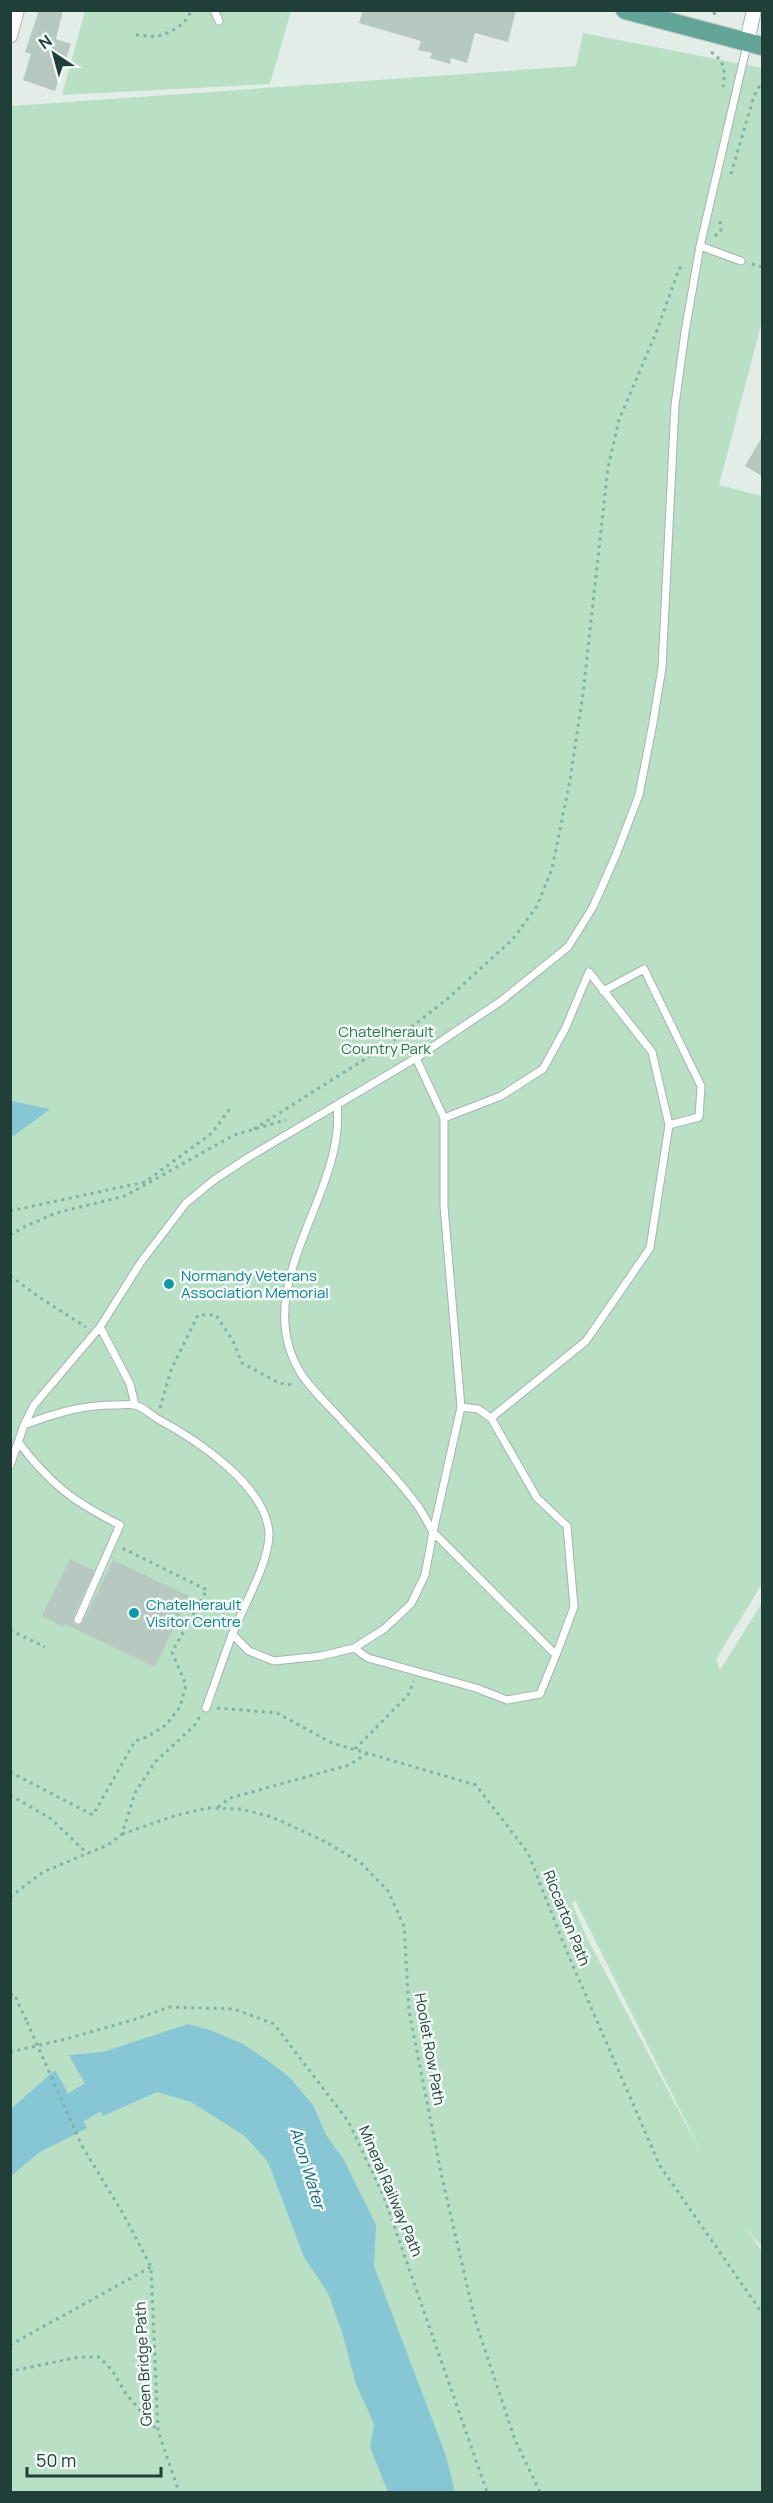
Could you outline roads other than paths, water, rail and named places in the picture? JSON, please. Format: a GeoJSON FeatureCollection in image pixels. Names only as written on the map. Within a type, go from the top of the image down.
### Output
{"type":"FeatureCollection","features":[{"type":"Feature","properties":{"kind":"main road"},"geometry":{"type":"LineString","coordinates":[[625,10],[755,44]]}},
{"type":"Feature","properties":{"kind":"street"},"geometry":{"type":"LineString","coordinates":[[10,36],[17,10]]}},
{"type":"Feature","properties":{"kind":"street"},"geometry":{"type":"LineString","coordinates":[[754,10],[755,44]]}},
{"type":"Feature","properties":{"kind":"lane"},"geometry":{"type":"LineString","coordinates":[[214,10],[219,21]]}},
{"type":"Feature","properties":{"kind":"lane"},"geometry":{"type":"LineString","coordinates":[[10,1466],[24,1425],[34,1405],[100,1327],[141,1262],[186,1203],[214,1180],[249,1157],[416,1058],[501,1001],[568,947],[594,907],[639,795],[662,668],[675,405],[685,332],[700,246],[755,44]]}},
{"type":"Feature","properties":{"kind":"lane"},"geometry":{"type":"LineString","coordinates":[[700,246],[741,261]]}},
{"type":"Feature","properties":{"kind":"lane"},"geometry":{"type":"LineString","coordinates":[[603,990],[644,969],[655,991],[701,1086],[699,1117],[669,1125]]}},
{"type":"Feature","properties":{"kind":"lane"},"geometry":{"type":"LineString","coordinates":[[444,1118],[501,1096],[543,1069],[565,1029],[589,972],[652,1052],[669,1125],[650,1248],[586,1341],[491,1418]]}},
{"type":"Feature","properties":{"kind":"lane"},"geometry":{"type":"LineString","coordinates":[[232,1634],[249,1651],[274,1661],[321,1656],[354,1648],[384,1629],[411,1604],[425,1575],[461,1407],[444,1206],[444,1118],[416,1058]]}},
{"type":"Feature","properties":{"kind":"lane"},"geometry":{"type":"LineString","coordinates":[[337,1105],[339,1125],[335,1150],[293,1263],[285,1312],[289,1345],[302,1374],[313,1389],[415,1501],[433,1532],[556,1655]]}},
{"type":"Feature","properties":{"kind":"lane"},"geometry":{"type":"LineString","coordinates":[[100,1327],[130,1384],[135,1405]]}},
{"type":"Feature","properties":{"kind":"lane"},"geometry":{"type":"LineString","coordinates":[[24,1425],[63,1410],[94,1405],[135,1405],[213,1453],[253,1494],[263,1512],[269,1531],[266,1553],[232,1634],[206,1708]]}},
{"type":"Feature","properties":{"kind":"lane"},"geometry":{"type":"LineString","coordinates":[[354,1648],[368,1658],[476,1688],[507,1700],[540,1694],[574,1607],[567,1526],[537,1498],[491,1418],[478,1409],[461,1407]]}},
{"type":"Feature","properties":{"kind":"lane"},"geometry":{"type":"LineString","coordinates":[[19,1443],[42,1473],[75,1500],[120,1525],[78,1620]]}},
{"type":"Feature","properties":{"kind":"water"},"geometry":{"type":"Polygon","coordinates":[[[11,1101],[50,1109],[11,1138],[11,1101]]]}},
{"type":"Feature","properties":{"kind":"water"},"geometry":{"type":"Polygon","coordinates":[[[188,2024],[210,2030],[243,2044],[289,2077],[313,2105],[326,2135],[344,2160],[376,2225],[374,2266],[446,2456],[455,2492],[388,2492],[370,2447],[374,2424],[356,2384],[342,2332],[328,2293],[304,2257],[268,2162],[245,2136],[191,2102],[157,2092],[103,2116],[69,2055],[103,2052],[188,2024]]]}},
{"type":"Feature","properties":{"kind":"water"},"geometry":{"type":"Polygon","coordinates":[[[55,2070],[87,2128],[40,2152],[11,2176],[11,2109],[55,2070]]]}},
{"type":"Feature","properties":{"kind":"waterway","name":"Avon Water"},"geometry":{"type":"LineString","coordinates":[[10,2147],[130,2075]]}},
{"type":"Feature","properties":{"kind":"place","name":"Normandy Veterans Association Memorial"},"geometry":{"type":"Point","coordinates":[169,1284]}},
{"type":"Feature","properties":{"kind":"place","name":"Chatelherault Visitor Centre"},"geometry":{"type":"Point","coordinates":[134,1613]}},
{"type":"Feature","properties":{"kind":"park label","name":"Chatelherault Country Park"},"geometry":{"type":"Point","coordinates":[386,1040]}}]}
